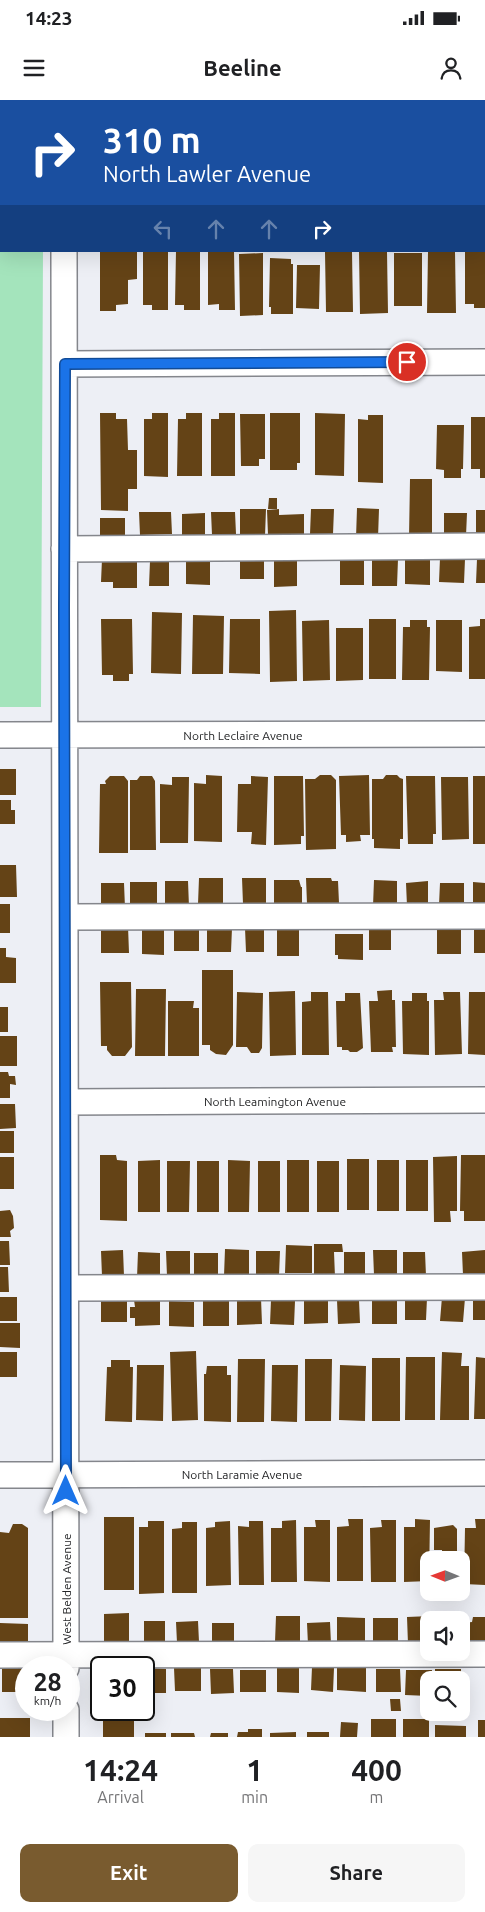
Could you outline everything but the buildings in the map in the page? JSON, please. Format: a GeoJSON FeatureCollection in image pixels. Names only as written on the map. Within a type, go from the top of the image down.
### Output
{"type":"FeatureCollection","features":[{"type":"Feature","properties":{"kind":"street","name":"West Belden Avenue"},"geometry":{"type":"LineString","coordinates":[[64,252],[66,1656]]}},
{"type":"Feature","properties":{"kind":"street"},"geometry":{"type":"LineString","coordinates":[[65,364],[485,362]]}},
{"type":"Feature","properties":{"kind":"street"},"geometry":{"type":"LineString","coordinates":[[64,549],[485,546]]}},
{"type":"Feature","properties":{"kind":"street","name":"North Leclaire Avenue"},"geometry":{"type":"LineString","coordinates":[[0,736],[485,734]]}},
{"type":"Feature","properties":{"kind":"street"},"geometry":{"type":"LineString","coordinates":[[65,917],[485,916]]}},
{"type":"Feature","properties":{"kind":"street","name":"North Leamington Avenue"},"geometry":{"type":"LineString","coordinates":[[66,1102],[485,1100]]}},
{"type":"Feature","properties":{"kind":"street"},"geometry":{"type":"LineString","coordinates":[[66,1288],[485,1287]]}},
{"type":"Feature","properties":{"kind":"street","name":"North Laramie Avenue"},"geometry":{"type":"LineString","coordinates":[[0,1475],[485,1473]]}},
{"type":"Feature","properties":{"kind":"street"},"geometry":{"type":"LineString","coordinates":[[80,1661],[485,1654]]}},
{"type":"Feature","properties":{"kind":"street"},"geometry":{"type":"LineString","coordinates":[[0,1655],[15,1656]]}},
{"type":"Feature","properties":{"kind":"street"},"geometry":{"type":"LineString","coordinates":[[66,1721],[66,1737]]}},
{"type":"Feature","properties":{"kind":"green space"},"geometry":{"type":"Polygon","coordinates":[[[0,252],[43,252],[41,707],[0,707],[0,252]]]}},
{"type":"Feature","properties":{"kind":"route"},"geometry":{"type":"LineString","coordinates":[[66,1491],[65,364],[407,362]]}}]}
